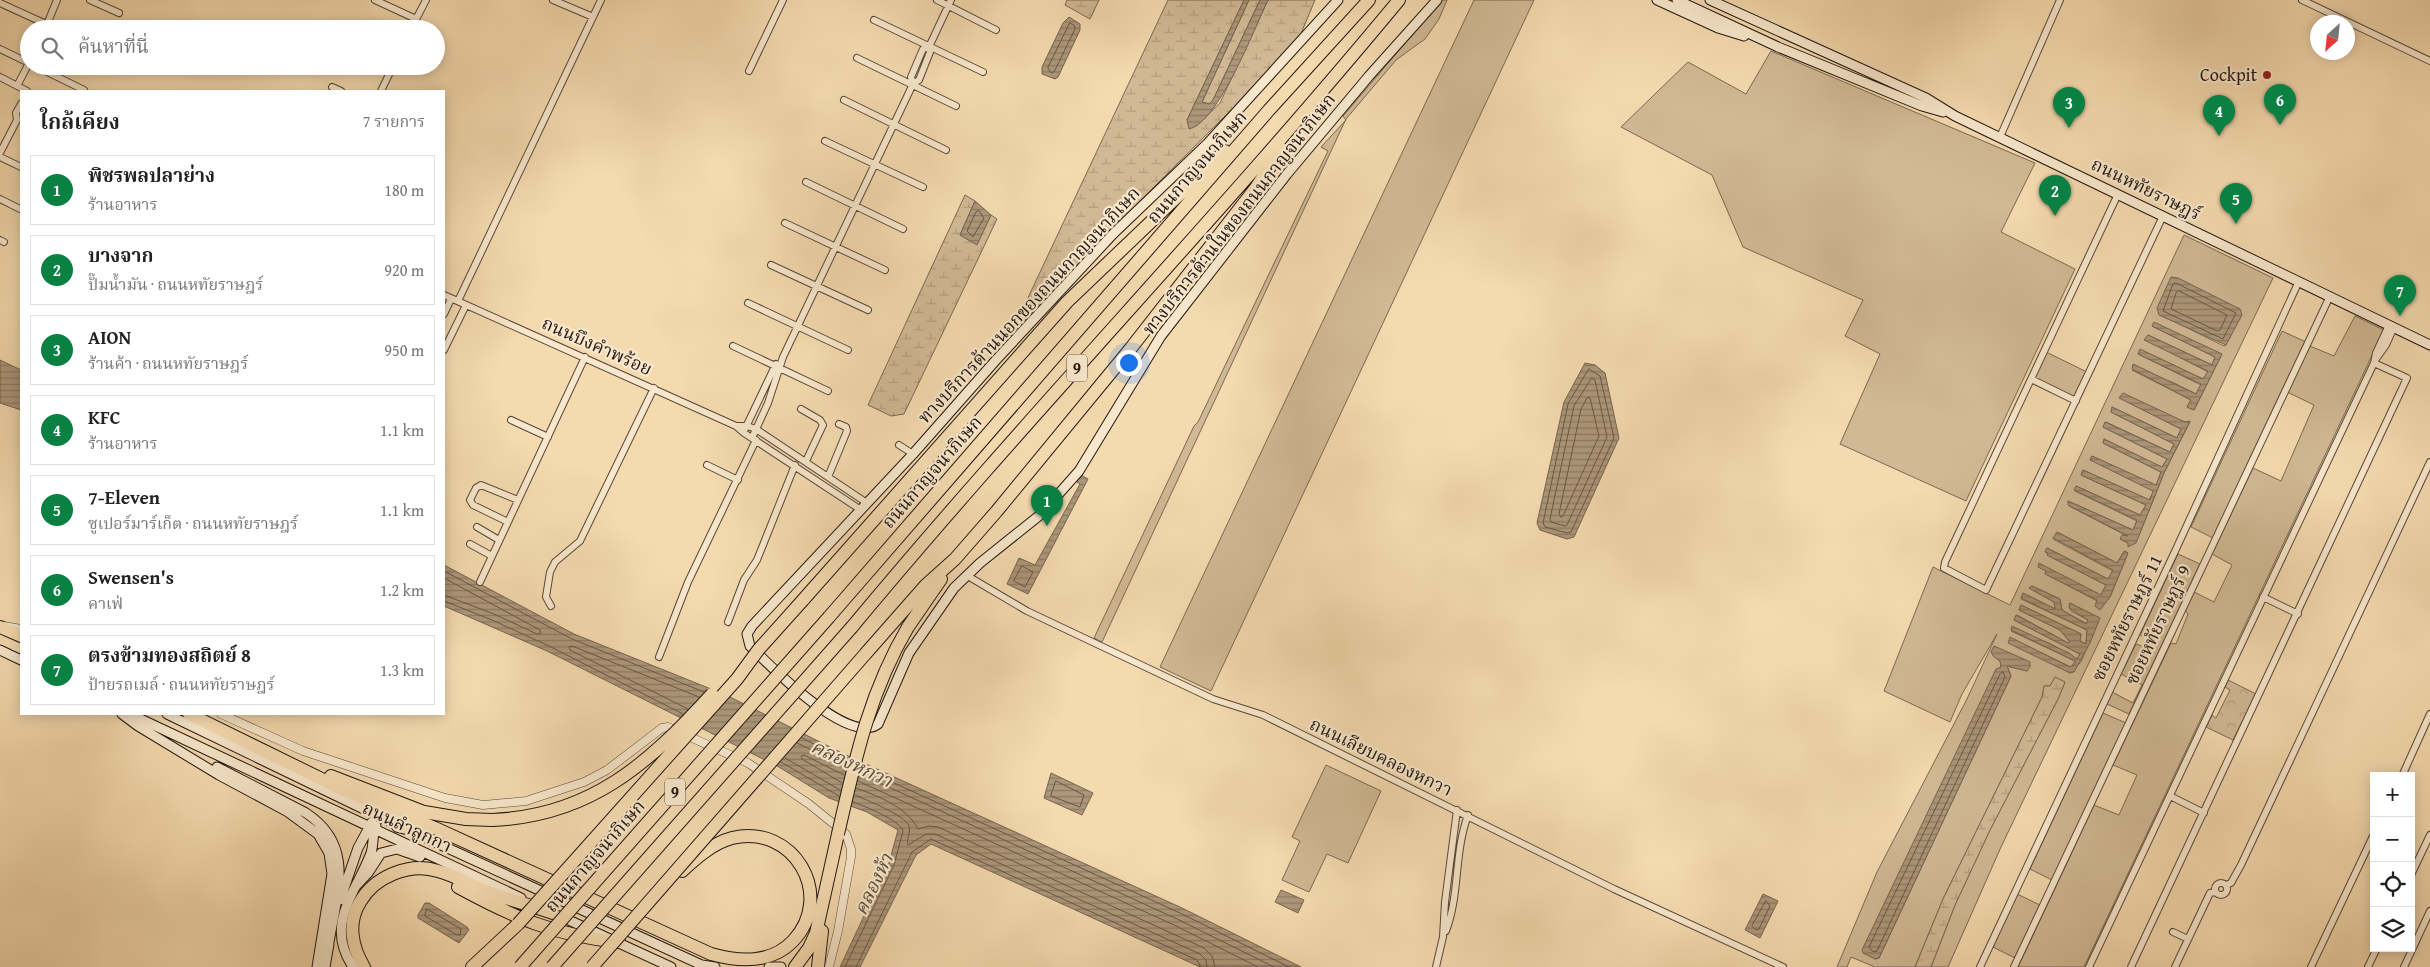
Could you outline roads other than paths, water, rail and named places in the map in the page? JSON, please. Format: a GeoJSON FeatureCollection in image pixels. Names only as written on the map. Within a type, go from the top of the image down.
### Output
{"type":"FeatureCollection","features":[{"type":"Feature","properties":{"kind":"highway","name":"ถนนกาญจนาภิเษก"},"geometry":{"type":"LineString","coordinates":[[520,967],[829,617],[1269,110],[1369,0]]}},
{"type":"Feature","properties":{"kind":"highway","name":"9"},"geometry":{"type":"LineString","coordinates":[[552,967],[852,627],[942,519],[1307,111],[1399,0]]}},
{"type":"Feature","properties":{"kind":"highway"},"geometry":{"type":"LineString","coordinates":[[295,765],[352,783],[424,812],[466,819],[492,820],[520,817],[562,807],[591,796],[630,773],[658,750],[759,649],[1068,302],[1269,110]]}},
{"type":"Feature","properties":{"kind":"highway"},"geometry":{"type":"LineString","coordinates":[[795,967],[813,941],[868,714],[884,672],[908,628],[955,559],[1137,341],[1255,189],[1307,111]]}},
{"type":"Feature","properties":{"kind":"highway"},"geometry":{"type":"LineString","coordinates":[[592,967],[650,903],[926,585],[955,559]]}},
{"type":"Feature","properties":{"kind":"highway"},"geometry":{"type":"LineString","coordinates":[[0,626],[20,636]]}},
{"type":"Feature","properties":{"kind":"highway"},"geometry":{"type":"LineString","coordinates":[[482,967],[518,924],[737,679],[759,649]]}},
{"type":"Feature","properties":{"kind":"highway"},"geometry":{"type":"LineString","coordinates":[[205,718],[346,791],[443,832],[654,930]]}},
{"type":"Feature","properties":{"kind":"highway"},"geometry":{"type":"LineString","coordinates":[[398,826],[420,829],[486,860],[711,954],[730,958],[754,960],[783,950],[799,934],[806,923],[810,912],[810,891],[805,872],[786,848],[773,841],[739,837],[716,845],[696,858],[650,903]]}},
{"type":"Feature","properties":{"kind":"highway"},"geometry":{"type":"LineString","coordinates":[[409,871],[416,867],[438,871],[490,893],[553,913]]}},
{"type":"Feature","properties":{"kind":"highway"},"geometry":{"type":"LineString","coordinates":[[364,967],[355,951],[352,922],[361,900],[382,880],[394,873],[409,871],[439,878],[510,915],[534,924],[582,938],[619,942]]}},
{"type":"Feature","properties":{"kind":"highway"},"geometry":{"type":"LineString","coordinates":[[818,962],[826,892]]}},
{"type":"Feature","properties":{"kind":"highway"},"geometry":{"type":"LineString","coordinates":[[472,967],[518,924]]}},
{"type":"Feature","properties":{"kind":"main road","name":"ทางบริการด้านนอกของถนนกาญจนาภิเษก"},"geometry":{"type":"LineString","coordinates":[[746,634],[1113,234],[1208,143],[1338,0]]}},
{"type":"Feature","properties":{"kind":"main road","name":"ทางบริการด้านในของถนนกาญจนาภิเษก"},"geometry":{"type":"LineString","coordinates":[[746,634],[750,646],[806,696],[832,715],[855,728],[866,730],[878,724],[909,653],[943,603],[966,575],[1040,515],[1079,471],[1161,336],[1287,174],[1369,76],[1437,0]]}},
{"type":"Feature","properties":{"kind":"main road"},"geometry":{"type":"LineString","coordinates":[[1657,0],[1718,28],[1778,47]]}},
{"type":"Feature","properties":{"kind":"main road","name":"ถนนหทัยราษฎร์"},"geometry":{"type":"LineString","coordinates":[[1677,0],[1778,47],[1922,106],[1955,116]]}},
{"type":"Feature","properties":{"kind":"main road","name":"ถนนหทัยราษฎร์"},"geometry":{"type":"LineString","coordinates":[[1710,0],[1926,98],[1955,116],[2430,345]]}},
{"type":"Feature","properties":{"kind":"main road"},"geometry":{"type":"LineString","coordinates":[[1726,0],[1785,34]]}},
{"type":"Feature","properties":{"kind":"main road"},"geometry":{"type":"LineString","coordinates":[[0,632],[20,642]]}},
{"type":"Feature","properties":{"kind":"main road"},"geometry":{"type":"LineString","coordinates":[[0,650],[20,660]]}},
{"type":"Feature","properties":{"kind":"main road"},"geometry":{"type":"LineString","coordinates":[[123,715],[138,726],[219,775],[288,812],[307,824],[322,839],[329,853],[332,874],[317,967]]}},
{"type":"Feature","properties":{"kind":"main road","name":"ถนนลำลูกกา"},"geometry":{"type":"LineString","coordinates":[[132,715],[372,829],[671,967]]}},
{"type":"Feature","properties":{"kind":"main road","name":"ถนนลำลูกกา"},"geometry":{"type":"LineString","coordinates":[[169,715],[398,826],[704,966],[714,967]]}},
{"type":"Feature","properties":{"kind":"main road"},"geometry":{"type":"LineString","coordinates":[[138,726],[306,813],[325,828],[334,841],[339,861],[326,967]]}},
{"type":"Feature","properties":{"kind":"main road"},"geometry":{"type":"LineString","coordinates":[[306,798],[312,784]]}},
{"type":"Feature","properties":{"kind":"main road"},"geometry":{"type":"LineString","coordinates":[[328,949],[340,899],[353,861],[378,816]]}},
{"type":"Feature","properties":{"kind":"main road"},"geometry":{"type":"LineString","coordinates":[[353,967],[344,949],[341,930],[343,914],[372,847],[372,829]]}},
{"type":"Feature","properties":{"kind":"main road"},"geometry":{"type":"LineString","coordinates":[[355,887],[368,873],[378,856],[390,850],[418,856],[472,881],[495,886]]}},
{"type":"Feature","properties":{"kind":"main road"},"geometry":{"type":"LineString","coordinates":[[353,861],[363,851],[367,855],[365,866]]}},
{"type":"Feature","properties":{"kind":"main road"},"geometry":{"type":"LineString","coordinates":[[769,967],[781,967]]}},
{"type":"Feature","properties":{"kind":"street"},"geometry":{"type":"LineString","coordinates":[[49,20],[57,0]]}},
{"type":"Feature","properties":{"kind":"street"},"geometry":{"type":"LineString","coordinates":[[90,0],[119,13]]}},
{"type":"Feature","properties":{"kind":"street"},"geometry":{"type":"LineString","coordinates":[[375,0],[416,19],[426,0]]}},
{"type":"Feature","properties":{"kind":"street"},"geometry":{"type":"LineString","coordinates":[[553,0],[593,17]]}},
{"type":"Feature","properties":{"kind":"street"},"geometry":{"type":"LineString","coordinates":[[445,313],[454,300],[601,0]]}},
{"type":"Feature","properties":{"kind":"street"},"geometry":{"type":"LineString","coordinates":[[749,71],[783,0]]}},
{"type":"Feature","properties":{"kind":"street"},"geometry":{"type":"LineString","coordinates":[[937,0],[950,3],[996,30]]}},
{"type":"Feature","properties":{"kind":"street"},"geometry":{"type":"LineString","coordinates":[[2000,137],[2060,0]]}},
{"type":"Feature","properties":{"kind":"street"},"geometry":{"type":"LineString","coordinates":[[2302,0],[2430,61]]}},
{"type":"Feature","properties":{"kind":"street"},"geometry":{"type":"LineString","coordinates":[[0,3],[34,20]]}},
{"type":"Feature","properties":{"kind":"street"},"geometry":{"type":"LineString","coordinates":[[744,433],[759,400],[798,327],[894,124],[912,85],[912,77],[923,49],[929,46],[950,3]]}},
{"type":"Feature","properties":{"kind":"street"},"geometry":{"type":"LineString","coordinates":[[874,20],[984,72]]}},
{"type":"Feature","properties":{"kind":"street"},"geometry":{"type":"LineString","coordinates":[[0,50],[20,59]]}},
{"type":"Feature","properties":{"kind":"street"},"geometry":{"type":"LineString","coordinates":[[857,58],[956,106]]}},
{"type":"Feature","properties":{"kind":"street"},"geometry":{"type":"LineString","coordinates":[[17,86],[23,75]]}},
{"type":"Feature","properties":{"kind":"street"},"geometry":{"type":"LineString","coordinates":[[53,75],[84,90]]}},
{"type":"Feature","properties":{"kind":"street"},"geometry":{"type":"LineString","coordinates":[[381,90],[388,75]]}},
{"type":"Feature","properties":{"kind":"street"},"geometry":{"type":"LineString","coordinates":[[0,76],[25,90]]}},
{"type":"Feature","properties":{"kind":"street"},"geometry":{"type":"LineString","coordinates":[[332,87],[339,90]]}},
{"type":"Feature","properties":{"kind":"street"},"geometry":{"type":"LineString","coordinates":[[844,100],[946,150]]}},
{"type":"Feature","properties":{"kind":"street"},"geometry":{"type":"LineString","coordinates":[[0,153],[19,122],[16,113],[20,106]]}},
{"type":"Feature","properties":{"kind":"street"},"geometry":{"type":"LineString","coordinates":[[825,141],[923,187]]}},
{"type":"Feature","properties":{"kind":"street"},"geometry":{"type":"LineString","coordinates":[[0,157],[20,166]]}},
{"type":"Feature","properties":{"kind":"street"},"geometry":{"type":"LineString","coordinates":[[806,182],[904,229]]}},
{"type":"Feature","properties":{"kind":"street"},"geometry":{"type":"LineString","coordinates":[[2118,194],[1945,562],[1944,568],[1986,590],[2163,216]]}},
{"type":"Feature","properties":{"kind":"street"},"geometry":{"type":"LineString","coordinates":[[0,199],[20,209]]}},
{"type":"Feature","properties":{"kind":"street"},"geometry":{"type":"LineString","coordinates":[[785,222],[885,270]]}},
{"type":"Feature","properties":{"kind":"street"},"geometry":{"type":"LineString","coordinates":[[771,265],[868,310]]}},
{"type":"Feature","properties":{"kind":"street","name":"ซอยหทัยราษฎร์ 11"},"geometry":{"type":"LineString","coordinates":[[1980,967],[2186,529],[2299,281]]}},
{"type":"Feature","properties":{"kind":"street","name":"ถนนบึงคำพร้อย"},"geometry":{"type":"LineString","coordinates":[[445,296],[736,426],[744,433],[864,506]]}},
{"type":"Feature","properties":{"kind":"street","name":"ซอยหทัยราษฎร์ 9"},"geometry":{"type":"LineString","coordinates":[[2014,967],[2330,296]]}},
{"type":"Feature","properties":{"kind":"street"},"geometry":{"type":"LineString","coordinates":[[748,303],[848,350]]}},
{"type":"Feature","properties":{"kind":"street"},"geometry":{"type":"LineString","coordinates":[[445,348],[466,305]]}},
{"type":"Feature","properties":{"kind":"street"},"geometry":{"type":"LineString","coordinates":[[2090,967],[2375,360],[2386,345],[2392,326]]}},
{"type":"Feature","properties":{"kind":"street"},"geometry":{"type":"LineString","coordinates":[[733,346],[828,391]]}},
{"type":"Feature","properties":{"kind":"street"},"geometry":{"type":"LineString","coordinates":[[480,582],[585,357]]}},
{"type":"Feature","properties":{"kind":"street"},"geometry":{"type":"LineString","coordinates":[[2131,967],[2407,378],[2375,360]]}},
{"type":"Feature","properties":{"kind":"street"},"geometry":{"type":"LineString","coordinates":[[660,657],[678,606],[738,480],[756,429],[768,403],[777,367]]}},
{"type":"Feature","properties":{"kind":"street"},"geometry":{"type":"LineString","coordinates":[[2031,379],[2076,401]]}},
{"type":"Feature","properties":{"kind":"street"},"geometry":{"type":"LineString","coordinates":[[551,606],[546,597],[550,572],[555,562],[580,541],[654,388]]}},
{"type":"Feature","properties":{"kind":"street"},"geometry":{"type":"LineString","coordinates":[[759,400],[768,403]]}},
{"type":"Feature","properties":{"kind":"street"},"geometry":{"type":"LineString","coordinates":[[802,409],[820,420],[823,425],[806,461]]}},
{"type":"Feature","properties":{"kind":"street"},"geometry":{"type":"LineString","coordinates":[[511,420],[548,437]]}},
{"type":"Feature","properties":{"kind":"street"},"geometry":{"type":"LineString","coordinates":[[828,476],[848,431],[846,427],[839,424]]}},
{"type":"Feature","properties":{"kind":"street","name":"ถนนบึงคำพร้อย"},"geometry":{"type":"LineString","coordinates":[[736,426],[747,426],[756,429],[828,476],[864,506]]}},
{"type":"Feature","properties":{"kind":"street"},"geometry":{"type":"LineString","coordinates":[[899,445],[913,454]]}},
{"type":"Feature","properties":{"kind":"street"},"geometry":{"type":"LineString","coordinates":[[2175,967],[2210,893],[2216,892],[2218,884],[2226,885],[2231,883],[2241,865],[2430,462]]}},
{"type":"Feature","properties":{"kind":"street"},"geometry":{"type":"LineString","coordinates":[[728,622],[744,580],[757,560],[795,464]]}},
{"type":"Feature","properties":{"kind":"street"},"geometry":{"type":"LineString","coordinates":[[707,465],[738,480]]}},
{"type":"Feature","properties":{"kind":"street"},"geometry":{"type":"LineString","coordinates":[[508,522],[473,505],[470,500],[476,488],[481,485],[518,500]]}},
{"type":"Feature","properties":{"kind":"street"},"geometry":{"type":"LineString","coordinates":[[477,527],[499,540]]}},
{"type":"Feature","properties":{"kind":"street"},"geometry":{"type":"LineString","coordinates":[[470,544],[492,556]]}},
{"type":"Feature","properties":{"kind":"street","name":"ถนนเลียบคลองหกวา"},"geometry":{"type":"LineString","coordinates":[[966,575],[1027,611],[1214,699],[1263,715],[1457,810],[1614,890],[1783,967]]}},
{"type":"Feature","properties":{"kind":"street"},"geometry":{"type":"LineString","coordinates":[[2263,597],[2298,614]]}},
{"type":"Feature","properties":{"kind":"street"},"geometry":{"type":"LineString","coordinates":[[0,626],[20,629]]}},
{"type":"Feature","properties":{"kind":"street"},"geometry":{"type":"LineString","coordinates":[[2404,772],[2430,714]]}},
{"type":"Feature","properties":{"kind":"street"},"geometry":{"type":"LineString","coordinates":[[223,715],[303,751],[445,798],[483,805],[526,801],[584,782],[607,770],[662,728],[668,727],[748,763],[809,804],[846,834],[850,841],[851,857],[829,967]]}},
{"type":"Feature","properties":{"kind":"street"},"geometry":{"type":"LineString","coordinates":[[2170,796],[2204,813]]}},
{"type":"Feature","properties":{"kind":"street"},"geometry":{"type":"LineString","coordinates":[[1443,937],[1445,902],[1457,810]]}},
{"type":"Feature","properties":{"kind":"street"},"geometry":{"type":"LineString","coordinates":[[1436,967],[1443,937],[1453,911],[1461,834],[1468,816]]}},
{"type":"Feature","properties":{"kind":"street"},"geometry":{"type":"LineString","coordinates":[[2415,867],[2430,835]]}},
{"type":"Feature","properties":{"kind":"street"},"geometry":{"type":"LineString","coordinates":[[2311,967],[2370,842]]}},
{"type":"Feature","properties":{"kind":"street"},"geometry":{"type":"LineString","coordinates":[[2404,967],[2430,911]]}},
{"type":"Feature","properties":{"kind":"street"},"geometry":{"type":"LineString","coordinates":[[2172,932],[2188,939]]}},
{"type":"Feature","properties":{"kind":"street"},"geometry":{"type":"LineString","coordinates":[[2368,967],[2375,952]]}},
{"type":"Feature","properties":{"kind":"water"},"geometry":{"type":"Polygon","coordinates":[[[1244,0],[1249,0],[1202,102],[1209,104],[1213,100],[1260,0],[1268,0],[1245,52],[1223,93],[1212,110],[1200,123],[1189,129],[1187,120],[1244,0]]]}},
{"type":"Feature","properties":{"kind":"water"},"geometry":{"type":"Polygon","coordinates":[[[1069,17],[1080,24],[1080,30],[1058,77],[1055,79],[1042,74],[1042,67],[1063,23],[1069,17]]]}},
{"type":"Feature","properties":{"kind":"water"},"geometry":{"type":"Polygon","coordinates":[[[975,201],[991,215],[977,245],[960,235],[975,201]]]}},
{"type":"Feature","properties":{"kind":"water"},"geometry":{"type":"Polygon","coordinates":[[[2171,277],[2178,278],[2240,309],[2242,315],[2226,345],[2159,315],[2157,308],[2171,277]]]}},
{"type":"Feature","properties":{"kind":"water"},"geometry":{"type":"Polygon","coordinates":[[[2154,322],[2222,354],[2194,410],[2187,407],[2191,400],[2132,369],[2133,364],[2196,394],[2201,384],[2138,354],[2140,349],[2203,379],[2208,371],[2144,340],[2148,335],[2212,365],[2215,357],[2152,326],[2154,322]]]}},
{"type":"Feature","properties":{"kind":"water"},"geometry":{"type":"Polygon","coordinates":[[[0,360],[20,370],[20,410],[0,403],[0,360]]]}},
{"type":"Feature","properties":{"kind":"water"},"geometry":{"type":"Polygon","coordinates":[[[1585,363],[1595,365],[1605,373],[1619,438],[1574,537],[1567,539],[1540,530],[1537,523],[1564,402],[1585,363]]]}},
{"type":"Feature","properties":{"kind":"water"},"geometry":{"type":"Polygon","coordinates":[[[2123,393],[2185,422],[2190,421],[2164,473],[2136,543],[2128,547],[2128,543],[2120,539],[2122,535],[2128,536],[2068,505],[2068,501],[2133,530],[2137,520],[2074,490],[2076,486],[2140,515],[2146,505],[2081,475],[2083,470],[2150,500],[2153,491],[2090,460],[2092,456],[2156,485],[2161,472],[2103,443],[2104,439],[2162,467],[2167,459],[2103,427],[2105,422],[2170,452],[2174,444],[2111,412],[2112,407],[2177,438],[2181,429],[2119,398],[2123,393]]]}},
{"type":"Feature","properties":{"kind":"water"},"geometry":{"type":"Polygon","coordinates":[[[1081,475],[1088,479],[1028,594],[1007,584],[1019,558],[1035,565],[1080,484],[1077,482],[1081,475]]]}},
{"type":"Feature","properties":{"kind":"water"},"geometry":{"type":"Polygon","coordinates":[[[2057,532],[2117,563],[2125,551],[2128,553],[2110,597],[2100,610],[2095,606],[2097,600],[2045,574],[2046,571],[2038,567],[2039,563],[2101,595],[2106,585],[2047,555],[2048,553],[2045,552],[2047,548],[2108,579],[2113,570],[2053,538],[2057,532]]]}},
{"type":"Feature","properties":{"kind":"water","name":"คลองหกวา"},"geometry":{"type":"Polygon","coordinates":[[[445,566],[574,634],[726,695],[846,755],[1182,908],[1301,967],[1200,967],[931,844],[916,855],[860,967],[840,967],[889,863],[898,830],[867,812],[829,798],[779,767],[547,651],[445,606],[445,566]]]}},
{"type":"Feature","properties":{"kind":"water"},"geometry":{"type":"Polygon","coordinates":[[[2032,586],[2060,599],[2062,610],[2086,624],[2088,620],[2069,608],[2070,603],[2100,618],[2090,643],[2074,672],[2070,673],[2008,643],[2010,637],[2070,667],[2075,664],[2075,661],[2011,630],[2012,626],[2069,653],[2077,659],[2080,654],[2014,620],[2016,615],[2068,643],[2070,642],[2060,630],[2019,610],[2021,605],[2081,634],[2080,641],[2086,644],[2087,630],[2021,598],[2023,593],[2055,609],[2054,602],[2029,588],[2032,586]]]}},
{"type":"Feature","properties":{"kind":"water"},"geometry":{"type":"Polygon","coordinates":[[[1994,646],[2030,662],[2030,667],[2027,671],[2007,666],[2011,676],[1879,958],[1875,959],[1863,953],[1862,950],[1996,669],[2001,667],[2000,661],[1991,652],[1994,646]]]}},
{"type":"Feature","properties":{"kind":"water"},"geometry":{"type":"Polygon","coordinates":[[[1051,773],[1093,793],[1082,815],[1044,798],[1051,773]]]}},
{"type":"Feature","properties":{"kind":"water"},"geometry":{"type":"Polygon","coordinates":[[[1281,890],[1304,900],[1298,913],[1275,902],[1281,890]]]}},
{"type":"Feature","properties":{"kind":"water"},"geometry":{"type":"Polygon","coordinates":[[[1763,894],[1778,901],[1760,938],[1745,930],[1763,894]]]}},
{"type":"Feature","properties":{"kind":"water"},"geometry":{"type":"Polygon","coordinates":[[[425,903],[429,903],[467,927],[469,930],[459,943],[418,918],[425,903]]]}},
{"type":"Feature","properties":{"kind":"place","name":"Cockpit"},"geometry":{"type":"Point","coordinates":[2267,75]}},
{"type":"Feature","properties":{"kind":"place","name":"Swensen's"},"geometry":{"type":"Point","coordinates":[2280,125]}},
{"type":"Feature","properties":{"kind":"place","name":"AION"},"geometry":{"type":"Point","coordinates":[2069,128]}},
{"type":"Feature","properties":{"kind":"place","name":"KFC"},"geometry":{"type":"Point","coordinates":[2219,136]}},
{"type":"Feature","properties":{"kind":"place","name":"บางจาก"},"geometry":{"type":"Point","coordinates":[2055,216]}},
{"type":"Feature","properties":{"kind":"place","name":"7-Eleven"},"geometry":{"type":"Point","coordinates":[2236,224]}},
{"type":"Feature","properties":{"kind":"place","name":"ตรงข้ามทองสถิตย์ 8"},"geometry":{"type":"Point","coordinates":[2400,316]}},
{"type":"Feature","properties":{"kind":"place","name":"พิชรพลปลาย่าง"},"geometry":{"type":"Point","coordinates":[1047,526]}},
{"type":"Feature","properties":{"kind":"water label","name":"คลองห้า"},"geometry":{"type":"Point","coordinates":[873,884]}}]}
